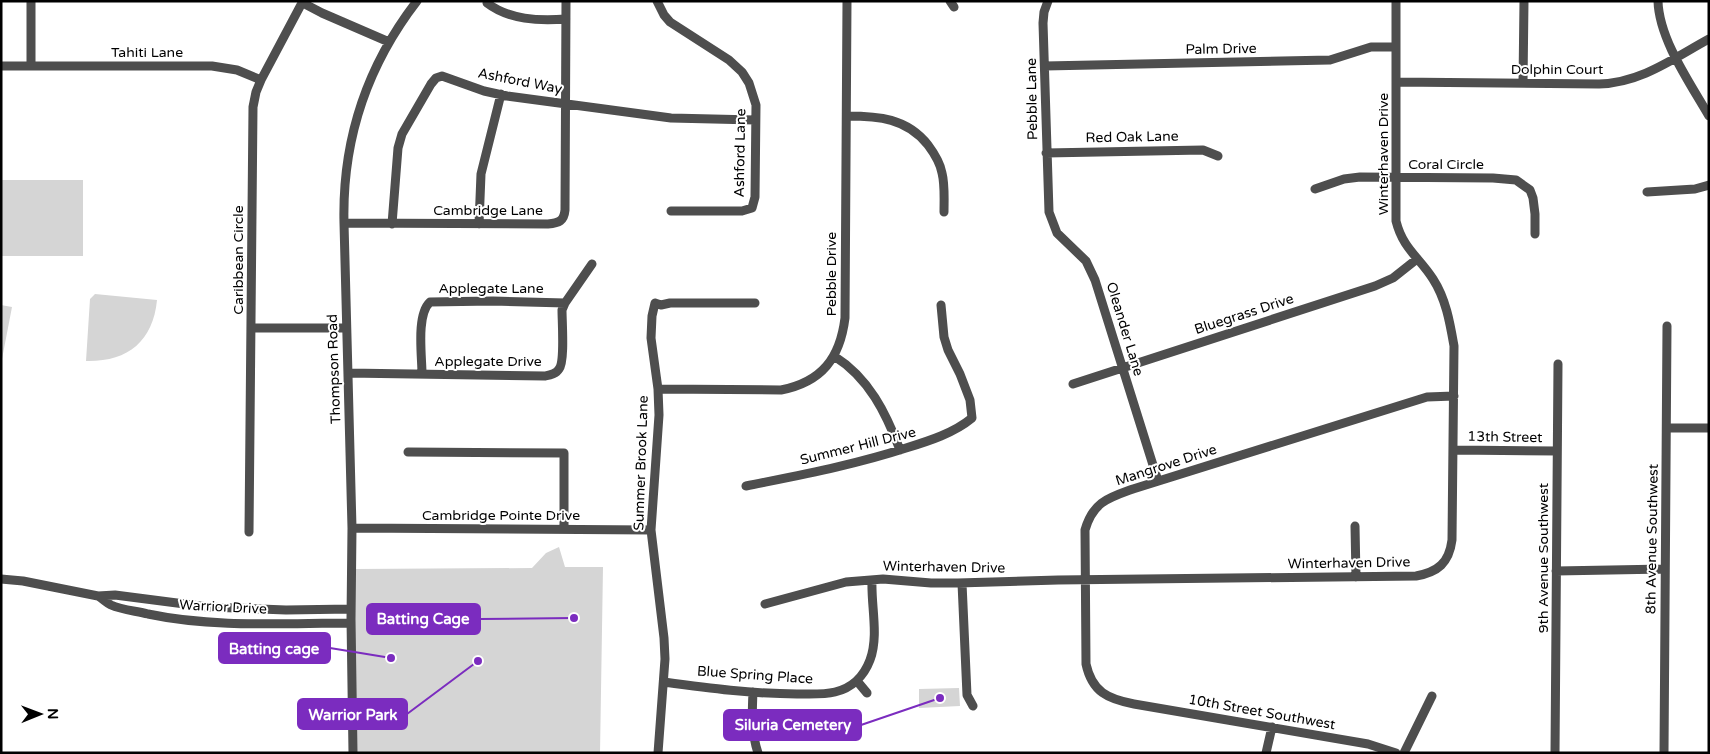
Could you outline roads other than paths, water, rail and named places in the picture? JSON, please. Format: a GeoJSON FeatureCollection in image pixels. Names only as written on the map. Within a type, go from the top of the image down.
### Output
{"type":"FeatureCollection","features":[{"type":"Feature","properties":{"kind":"street"},"geometry":{"type":"LineString","coordinates":[[31,1],[31,66]]}},
{"type":"Feature","properties":{"kind":"street","name":"Thompson Road"},"geometry":{"type":"LineString","coordinates":[[353,753],[352,528],[346,328],[345,175],[353,131],[371,77],[389,42],[417,1]]}},
{"type":"Feature","properties":{"kind":"street","name":"Cambridge Lane"},"geometry":{"type":"LineString","coordinates":[[344,223],[558,224],[564,217],[566,1]]}},
{"type":"Feature","properties":{"kind":"street","name":"Ashford Lane"},"geometry":{"type":"LineString","coordinates":[[657,1],[670,22],[729,60],[742,72],[755,98],[755,197],[752,208],[742,211],[671,211]]}},
{"type":"Feature","properties":{"kind":"street","name":"Pebble Drive"},"geometry":{"type":"LineString","coordinates":[[658,389],[780,390],[797,385],[813,377],[834,356],[840,344],[845,318],[847,1]]}},
{"type":"Feature","properties":{"kind":"street","name":"Pebble Lane"},"geometry":{"type":"LineString","coordinates":[[1048,1],[1043,23],[1048,198]]}},
{"type":"Feature","properties":{"kind":"street","name":"Winterhaven Drive"},"geometry":{"type":"LineString","coordinates":[[765,604],[860,580],[872,581],[883,579],[931,583],[962,583],[1416,576],[1433,572],[1445,562],[1450,552],[1452,540],[1454,346],[1448,317],[1437,285],[1407,248],[1398,228],[1395,177],[1396,1]]}},
{"type":"Feature","properties":{"kind":"street"},"geometry":{"type":"LineString","coordinates":[[1523,83],[1524,1]]}},
{"type":"Feature","properties":{"kind":"street"},"geometry":{"type":"LineString","coordinates":[[1658,1],[1661,26],[1709,116]]}},
{"type":"Feature","properties":{"kind":"street"},"geometry":{"type":"LineString","coordinates":[[303,2],[322,13],[389,42]]}},
{"type":"Feature","properties":{"kind":"street","name":"Caribbean Circle"},"geometry":{"type":"LineString","coordinates":[[249,532],[252,124],[254,100],[262,80],[303,2]]}},
{"type":"Feature","properties":{"kind":"street"},"geometry":{"type":"LineString","coordinates":[[487,3],[496,10],[526,18],[566,19]]}},
{"type":"Feature","properties":{"kind":"street","name":"Dolphin Court"},"geometry":{"type":"LineString","coordinates":[[1396,82],[1599,84],[1620,81],[1648,73],[1709,39]]}},
{"type":"Feature","properties":{"kind":"street","name":"Palm Drive"},"geometry":{"type":"LineString","coordinates":[[1045,66],[1330,60],[1371,48],[1396,47]]}},
{"type":"Feature","properties":{"kind":"street","name":"Tahiti Lane"},"geometry":{"type":"LineString","coordinates":[[1,66],[212,66],[237,70],[262,80]]}},
{"type":"Feature","properties":{"kind":"street","name":"Ashford Way"},"geometry":{"type":"LineString","coordinates":[[392,224],[398,148],[402,134],[434,79],[439,77],[446,77],[484,91],[566,104],[678,118],[755,120]]}},
{"type":"Feature","properties":{"kind":"street"},"geometry":{"type":"LineString","coordinates":[[479,224],[481,174],[501,94]]}},
{"type":"Feature","properties":{"kind":"street"},"geometry":{"type":"LineString","coordinates":[[847,116],[887,118],[907,126],[920,136],[940,164],[944,185],[944,212]]}},
{"type":"Feature","properties":{"kind":"street","name":"Red Oak Lane"},"geometry":{"type":"LineString","coordinates":[[1046,153],[1203,150],[1218,156]]}},
{"type":"Feature","properties":{"kind":"street","name":"Coral Circle"},"geometry":{"type":"LineString","coordinates":[[1315,189],[1344,179],[1395,177],[1492,178],[1520,181],[1530,190],[1533,198],[1535,214],[1534,234]]}},
{"type":"Feature","properties":{"kind":"street"},"geometry":{"type":"LineString","coordinates":[[1647,192],[1680,191],[1709,186]]}},
{"type":"Feature","properties":{"kind":"street","name":"Oleander Lane"},"geometry":{"type":"LineString","coordinates":[[1048,198],[1051,220],[1057,233],[1086,261],[1095,280],[1158,481]]}},
{"type":"Feature","properties":{"kind":"street","name":"Bluegrass Drive"},"geometry":{"type":"LineString","coordinates":[[1073,384],[1123,366],[1375,286],[1393,278],[1417,259]]}},
{"type":"Feature","properties":{"kind":"street"},"geometry":{"type":"LineString","coordinates":[[565,303],[592,264]]}},
{"type":"Feature","properties":{"kind":"street","name":"Applegate Lane"},"geometry":{"type":"LineString","coordinates":[[422,374],[422,320],[424,310],[430,302],[565,303]]}},
{"type":"Feature","properties":{"kind":"street","name":"Applegate Drive"},"geometry":{"type":"LineString","coordinates":[[348,373],[545,376],[555,373],[561,367],[563,358],[562,310],[565,303]]}},
{"type":"Feature","properties":{"kind":"street","name":"Summer Brook Lane"},"geometry":{"type":"LineString","coordinates":[[658,753],[664,682],[664,638],[650,530],[658,426],[658,389],[651,338],[655,303],[660,305],[670,303],[755,303]]}},
{"type":"Feature","properties":{"kind":"street","name":"Summer Hill Drive"},"geometry":{"type":"LineString","coordinates":[[746,486],[828,469],[900,450],[937,438],[963,426],[972,418],[970,400],[944,337],[942,305]]}},
{"type":"Feature","properties":{"kind":"street","name":"8th Avenue Southwest"},"geometry":{"type":"LineString","coordinates":[[1664,753],[1667,326]]}},
{"type":"Feature","properties":{"kind":"street"},"geometry":{"type":"LineString","coordinates":[[252,328],[346,328]]}},
{"type":"Feature","properties":{"kind":"street"},"geometry":{"type":"LineString","coordinates":[[834,356],[855,372],[872,392],[886,416],[900,450]]}},
{"type":"Feature","properties":{"kind":"street","name":"9th Avenue Southwest"},"geometry":{"type":"LineString","coordinates":[[1555,753],[1558,364]]}},
{"type":"Feature","properties":{"kind":"street","name":"Mangrove Drive"},"geometry":{"type":"LineString","coordinates":[[1123,702],[1113,699],[1098,689],[1089,675],[1086,652],[1085,530],[1095,508],[1111,497],[1158,481],[1427,397],[1454,396]]}},
{"type":"Feature","properties":{"kind":"street"},"geometry":{"type":"LineString","coordinates":[[1667,428],[1709,428]]}},
{"type":"Feature","properties":{"kind":"street","name":"13th Street"},"geometry":{"type":"LineString","coordinates":[[1454,450],[1556,451]]}},
{"type":"Feature","properties":{"kind":"street"},"geometry":{"type":"LineString","coordinates":[[408,452],[564,454],[564,529]]}},
{"type":"Feature","properties":{"kind":"street"},"geometry":{"type":"LineString","coordinates":[[1355,526],[1356,576]]}},
{"type":"Feature","properties":{"kind":"street","name":"Cambridge Pointe Drive"},"geometry":{"type":"LineString","coordinates":[[352,528],[650,530]]}},
{"type":"Feature","properties":{"kind":"street"},"geometry":{"type":"LineString","coordinates":[[1556,571],[1665,569]]}},
{"type":"Feature","properties":{"kind":"street","name":"Warrior Drive"},"geometry":{"type":"LineString","coordinates":[[1,579],[23,581],[98,596],[115,595],[208,607],[286,610],[351,609]]}},
{"type":"Feature","properties":{"kind":"street"},"geometry":{"type":"LineString","coordinates":[[868,693],[857,681],[865,671],[873,649],[872,581]]}},
{"type":"Feature","properties":{"kind":"street"},"geometry":{"type":"LineString","coordinates":[[962,583],[967,694],[974,706]]}},
{"type":"Feature","properties":{"kind":"street","name":"Warrior Drive"},"geometry":{"type":"LineString","coordinates":[[98,596],[111,604],[124,608],[191,621],[351,623]]}},
{"type":"Feature","properties":{"kind":"street","name":"Blue Spring Place"},"geometry":{"type":"LineString","coordinates":[[664,682],[787,694],[836,692],[857,681]]}},
{"type":"Feature","properties":{"kind":"street"},"geometry":{"type":"LineString","coordinates":[[753,692],[751,716],[753,737],[758,753]]}},
{"type":"Feature","properties":{"kind":"street"},"geometry":{"type":"LineString","coordinates":[[1404,753],[1432,696]]}},
{"type":"Feature","properties":{"kind":"street","name":"10th Street Southwest"},"geometry":{"type":"LineString","coordinates":[[1123,702],[1368,744],[1396,753]]}},
{"type":"Feature","properties":{"kind":"street"},"geometry":{"type":"LineString","coordinates":[[1266,753],[1272,728]]}},
{"type":"Feature","properties":{"kind":"place","name":"Batting Cage"},"geometry":{"type":"Point","coordinates":[574,618]}},
{"type":"Feature","properties":{"kind":"place","name":"Batting cage"},"geometry":{"type":"Point","coordinates":[391,658]}},
{"type":"Feature","properties":{"kind":"place","name":"Warrior Park"},"geometry":{"type":"Point","coordinates":[478,661]}},
{"type":"Feature","properties":{"kind":"place","name":"Siluria Cemetery"},"geometry":{"type":"Point","coordinates":[940,698]}}]}
